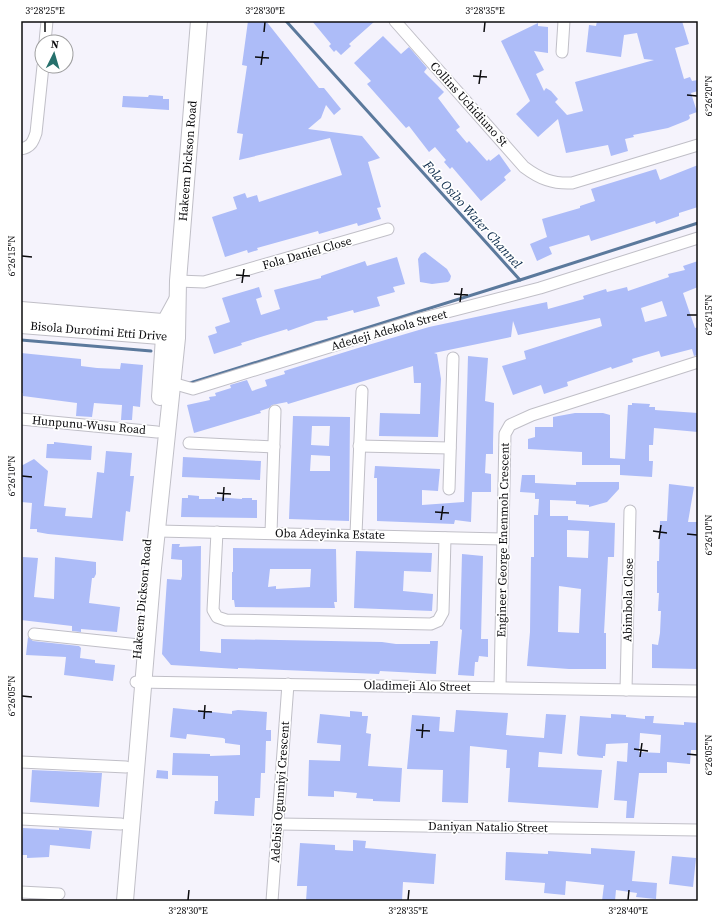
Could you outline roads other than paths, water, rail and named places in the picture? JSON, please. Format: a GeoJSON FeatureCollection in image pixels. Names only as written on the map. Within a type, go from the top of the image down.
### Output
{"type":"FeatureCollection","features":[{"type":"Feature","properties":{"kind":"main road","name":"Hakeem Dickson Road"},"geometry":{"type":"LineString","coordinates":[[124,901],[139,682],[139,645],[157,432],[162,384],[177,300],[199,21]]}},
{"type":"Feature","properties":{"kind":"main road"},"geometry":{"type":"LineString","coordinates":[[21,310],[171,330]]}},
{"type":"Feature","properties":{"kind":"main road","name":"Bisola Durotimi Etti Drive"},"geometry":{"type":"LineString","coordinates":[[21,325],[171,330]]}},
{"type":"Feature","properties":{"kind":"main road","name":"Hakeem Dickson Road"},"geometry":{"type":"LineString","coordinates":[[115,901],[126,767],[139,682],[158,531],[172,384],[171,330]]}},
{"type":"Feature","properties":{"kind":"street"},"geometry":{"type":"LineString","coordinates":[[46,34],[47,21]]}},
{"type":"Feature","properties":{"kind":"street","name":"Collins Uchidiuno St"},"geometry":{"type":"LineString","coordinates":[[396,21],[524,167],[536,176],[548,181],[559,184],[572,183],[698,145]]}},
{"type":"Feature","properties":{"kind":"street"},"geometry":{"type":"LineString","coordinates":[[562,52],[564,21]]}},
{"type":"Feature","properties":{"kind":"street"},"geometry":{"type":"LineString","coordinates":[[21,149],[28,147],[33,143],[36,133],[42,74]]}},
{"type":"Feature","properties":{"kind":"street","name":"Fola Daniel Close"},"geometry":{"type":"LineString","coordinates":[[178,281],[204,282],[388,229]]}},
{"type":"Feature","properties":{"kind":"street","name":"Adedeji Adekola Street"},"geometry":{"type":"LineString","coordinates":[[172,384],[192,388],[420,319],[540,288],[698,238]]}},
{"type":"Feature","properties":{"kind":"street"},"geometry":{"type":"LineString","coordinates":[[449,489],[453,358]]}},
{"type":"Feature","properties":{"kind":"street","name":"Engineer George Enenmoh Crescent"},"geometry":{"type":"LineString","coordinates":[[500,687],[505,434],[510,425],[532,415],[698,362]]}},
{"type":"Feature","properties":{"kind":"street"},"geometry":{"type":"LineString","coordinates":[[356,534],[362,390]]}},
{"type":"Feature","properties":{"kind":"street"},"geometry":{"type":"LineString","coordinates":[[271,533],[275,411]]}},
{"type":"Feature","properties":{"kind":"street","name":"Hunpunu-Wusu Road"},"geometry":{"type":"LineString","coordinates":[[21,419],[157,432]]}},
{"type":"Feature","properties":{"kind":"street"},"geometry":{"type":"LineString","coordinates":[[189,443],[274,447]]}},
{"type":"Feature","properties":{"kind":"street"},"geometry":{"type":"LineString","coordinates":[[359,446],[450,448]]}},
{"type":"Feature","properties":{"kind":"street","name":"Abimbola Close"},"geometry":{"type":"LineString","coordinates":[[626,690],[630,511]]}},
{"type":"Feature","properties":{"kind":"street","name":"Oba Adeyinka Estate"},"geometry":{"type":"LineString","coordinates":[[158,531],[356,534],[502,540]]}},
{"type":"Feature","properties":{"kind":"street"},"geometry":{"type":"LineString","coordinates":[[217,532],[213,610],[217,617],[226,620],[431,624],[438,621],[443,612],[445,538]]}},
{"type":"Feature","properties":{"kind":"street"},"geometry":{"type":"LineString","coordinates":[[34,634],[139,645]]}},
{"type":"Feature","properties":{"kind":"street","name":"Oladimeji Alo Street"},"geometry":{"type":"LineString","coordinates":[[139,682],[698,691]]}},
{"type":"Feature","properties":{"kind":"street","name":"Adebisi Ogunniyi Crescent"},"geometry":{"type":"LineString","coordinates":[[272,901],[288,684]]}},
{"type":"Feature","properties":{"kind":"street"},"geometry":{"type":"LineString","coordinates":[[21,762],[126,767]]}},
{"type":"Feature","properties":{"kind":"street"},"geometry":{"type":"LineString","coordinates":[[21,819],[121,824]]}},
{"type":"Feature","properties":{"kind":"street","name":"Daniyan Natalio Street"},"geometry":{"type":"LineString","coordinates":[[278,824],[698,830]]}},
{"type":"Feature","properties":{"kind":"street"},"geometry":{"type":"LineString","coordinates":[[21,892],[59,894]]}},
{"type":"Feature","properties":{"kind":"waterway","name":"Fola Osibo Water Channel"},"geometry":{"type":"LineString","coordinates":[[286,21],[520,280],[698,223]]}},
{"type":"Feature","properties":{"kind":"waterway"},"geometry":{"type":"LineString","coordinates":[[190,383],[520,280]]}},
{"type":"Feature","properties":{"kind":"waterway"},"geometry":{"type":"LineString","coordinates":[[21,340],[151,351]]}}]}
